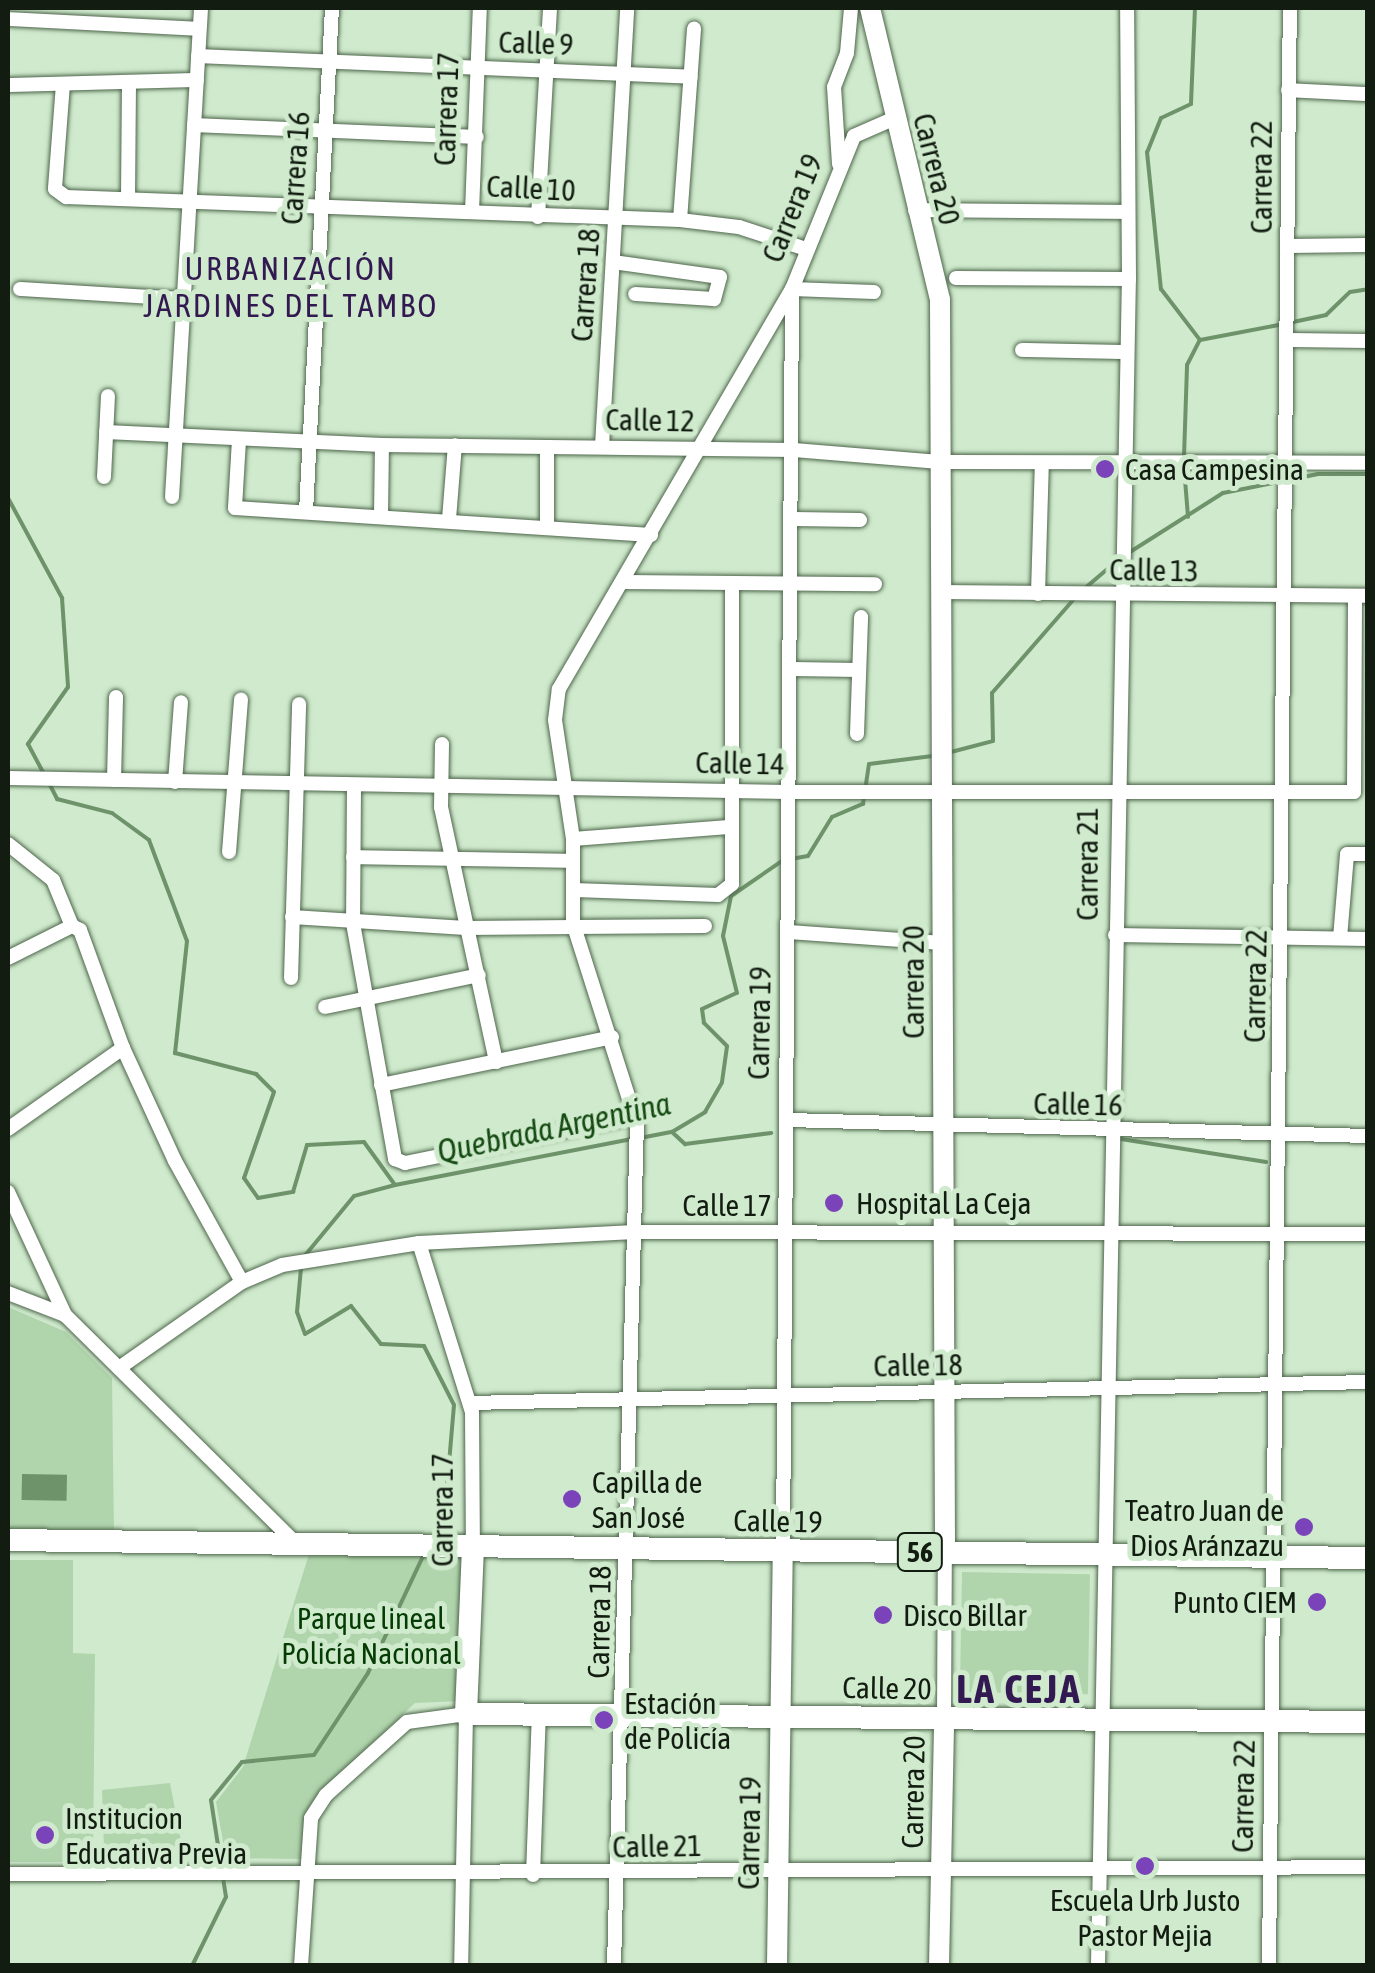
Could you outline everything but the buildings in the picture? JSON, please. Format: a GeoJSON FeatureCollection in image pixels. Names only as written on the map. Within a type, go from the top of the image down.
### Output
{"type":"FeatureCollection","features":[{"type":"Feature","properties":{"kind":"main road","name":"Carrera 20"},"geometry":{"type":"LineString","coordinates":[[870,8],[893,119],[940,298],[945,1553]]}},
{"type":"Feature","properties":{"kind":"main road","name":"Calle 19"},"geometry":{"type":"LineString","coordinates":[[8,1540],[1368,1558]]}},
{"type":"Feature","properties":{"kind":"main road","name":"Carrera 17"},"geometry":{"type":"LineString","coordinates":[[466,1714],[474,1547]]}},
{"type":"Feature","properties":{"kind":"main road","name":"Carrera 19"},"geometry":{"type":"LineString","coordinates":[[777,1966],[783,1551]]}},
{"type":"Feature","properties":{"kind":"main road","name":"Calle 20"},"geometry":{"type":"LineString","coordinates":[[466,1714],[1368,1722]]}},
{"type":"Feature","properties":{"kind":"main road","name":"Carrera 20"},"geometry":{"type":"LineString","coordinates":[[939,1966],[944,1718]]}},
{"type":"Feature","properties":{"kind":"street"},"geometry":{"type":"LineString","coordinates":[[172,498],[200,8]]}},
{"type":"Feature","properties":{"kind":"street","name":"Carrera 16"},"geometry":{"type":"LineString","coordinates":[[306,512],[332,8]]}},
{"type":"Feature","properties":{"kind":"street","name":"Carrera 17"},"geometry":{"type":"LineString","coordinates":[[472,212],[480,8]]}},
{"type":"Feature","properties":{"kind":"street"},"geometry":{"type":"LineString","coordinates":[[538,217],[550,8]]}},
{"type":"Feature","properties":{"kind":"street","name":"Carrera 18"},"geometry":{"type":"LineString","coordinates":[[602,446],[627,8]]}},
{"type":"Feature","properties":{"kind":"street"},"geometry":{"type":"LineString","coordinates":[[840,168],[834,88],[847,53],[851,8]]}},
{"type":"Feature","properties":{"kind":"street","name":"Carrera 21"},"geometry":{"type":"LineString","coordinates":[[1098,1966],[1096,1868],[1107,1720],[1115,791],[1128,279],[1127,8]]}},
{"type":"Feature","properties":{"kind":"street","name":"Carrera 22"},"geometry":{"type":"LineString","coordinates":[[1269,1966],[1278,1134],[1284,938],[1280,600],[1288,483],[1290,8]]}},
{"type":"Feature","properties":{"kind":"street"},"geometry":{"type":"LineString","coordinates":[[8,19],[200,29]]}},
{"type":"Feature","properties":{"kind":"street"},"geometry":{"type":"LineString","coordinates":[[680,220],[694,29]]}},
{"type":"Feature","properties":{"kind":"street","name":"Calle 9"},"geometry":{"type":"LineString","coordinates":[[198,56],[691,78]]}},
{"type":"Feature","properties":{"kind":"street"},"geometry":{"type":"LineString","coordinates":[[8,85],[197,80]]}},
{"type":"Feature","properties":{"kind":"street"},"geometry":{"type":"LineString","coordinates":[[128,82],[128,198]]}},
{"type":"Feature","properties":{"kind":"street","name":"Calle 10"},"geometry":{"type":"LineString","coordinates":[[63,84],[54,190],[66,197],[680,220],[739,227],[806,248]]}},
{"type":"Feature","properties":{"kind":"street"},"geometry":{"type":"LineString","coordinates":[[1288,90],[1368,94]]}},
{"type":"Feature","properties":{"kind":"street","name":"Carrera 19"},"geometry":{"type":"LineString","coordinates":[[783,1551],[790,932],[787,792],[794,519],[792,289],[854,136],[893,119]]}},
{"type":"Feature","properties":{"kind":"street"},"geometry":{"type":"LineString","coordinates":[[194,126],[476,136]]}},
{"type":"Feature","properties":{"kind":"street"},"geometry":{"type":"LineString","coordinates":[[915,210],[1128,212]]}},
{"type":"Feature","properties":{"kind":"street"},"geometry":{"type":"LineString","coordinates":[[1288,246],[1368,245]]}},
{"type":"Feature","properties":{"kind":"street"},"geometry":{"type":"LineString","coordinates":[[613,262],[720,276],[714,300],[635,294]]}},
{"type":"Feature","properties":{"kind":"street"},"geometry":{"type":"LineString","coordinates":[[956,278],[1128,279]]}},
{"type":"Feature","properties":{"kind":"street"},"geometry":{"type":"LineString","coordinates":[[20,289],[183,299]]}},
{"type":"Feature","properties":{"kind":"street"},"geometry":{"type":"LineString","coordinates":[[573,923],[573,840],[555,720],[558,689],[702,449],[792,289],[874,292]]}},
{"type":"Feature","properties":{"kind":"street"},"geometry":{"type":"LineString","coordinates":[[1290,328],[1368,341]]}},
{"type":"Feature","properties":{"kind":"street"},"geometry":{"type":"LineString","coordinates":[[1022,350],[1127,352]]}},
{"type":"Feature","properties":{"kind":"street"},"geometry":{"type":"LineString","coordinates":[[104,477],[108,396]]}},
{"type":"Feature","properties":{"kind":"street","name":"Calle 12"},"geometry":{"type":"LineString","coordinates":[[106,432],[382,445],[794,450],[940,462],[1123,467],[1286,461],[1368,463]]}},
{"type":"Feature","properties":{"kind":"street"},"geometry":{"type":"LineString","coordinates":[[239,440],[235,508],[547,525],[651,535]]}},
{"type":"Feature","properties":{"kind":"street"},"geometry":{"type":"LineString","coordinates":[[382,445],[382,516]]}},
{"type":"Feature","properties":{"kind":"street"},"geometry":{"type":"LineString","coordinates":[[449,519],[455,445]]}},
{"type":"Feature","properties":{"kind":"street"},"geometry":{"type":"LineString","coordinates":[[547,447],[547,525]]}},
{"type":"Feature","properties":{"kind":"street"},"geometry":{"type":"LineString","coordinates":[[1038,594],[1042,463]]}},
{"type":"Feature","properties":{"kind":"street"},"geometry":{"type":"LineString","coordinates":[[794,519],[860,520]]}},
{"type":"Feature","properties":{"kind":"street"},"geometry":{"type":"LineString","coordinates":[[624,582],[875,584]]}},
{"type":"Feature","properties":{"kind":"street"},"geometry":{"type":"LineString","coordinates":[[574,890],[718,895],[732,884],[732,583]]}},
{"type":"Feature","properties":{"kind":"street","name":"Calle 13"},"geometry":{"type":"LineString","coordinates":[[940,592],[1280,600],[1362,596]]}},
{"type":"Feature","properties":{"kind":"street"},"geometry":{"type":"LineString","coordinates":[[1359,788],[1362,596]]}},
{"type":"Feature","properties":{"kind":"street"},"geometry":{"type":"LineString","coordinates":[[857,734],[861,617]]}},
{"type":"Feature","properties":{"kind":"street"},"geometry":{"type":"LineString","coordinates":[[792,669],[859,670]]}},
{"type":"Feature","properties":{"kind":"street"},"geometry":{"type":"LineString","coordinates":[[114,780],[116,697]]}},
{"type":"Feature","properties":{"kind":"street"},"geometry":{"type":"LineString","coordinates":[[229,852],[241,699]]}},
{"type":"Feature","properties":{"kind":"street"},"geometry":{"type":"LineString","coordinates":[[176,782],[182,702]]}},
{"type":"Feature","properties":{"kind":"street"},"geometry":{"type":"LineString","coordinates":[[291,978],[292,785],[299,704]]}},
{"type":"Feature","properties":{"kind":"street"},"geometry":{"type":"LineString","coordinates":[[442,744],[438,787],[496,1062]]}},
{"type":"Feature","properties":{"kind":"street","name":"Calle 14"},"geometry":{"type":"LineString","coordinates":[[8,778],[32,775],[292,785],[787,792],[1359,788]]}},
{"type":"Feature","properties":{"kind":"street"},"geometry":{"type":"LineString","coordinates":[[354,786],[353,923],[392,1148],[400,1162],[636,1120]]}},
{"type":"Feature","properties":{"kind":"street"},"geometry":{"type":"LineString","coordinates":[[573,840],[729,827]]}},
{"type":"Feature","properties":{"kind":"street"},"geometry":{"type":"LineString","coordinates":[[8,844],[53,880],[72,926],[80,930],[123,1048],[184,1181],[242,1282]]}},
{"type":"Feature","properties":{"kind":"street"},"geometry":{"type":"LineString","coordinates":[[1340,938],[1346,854],[1368,854]]}},
{"type":"Feature","properties":{"kind":"street"},"geometry":{"type":"LineString","coordinates":[[353,857],[573,861]]}},
{"type":"Feature","properties":{"kind":"street"},"geometry":{"type":"LineString","coordinates":[[292,917],[466,928],[573,923],[706,926]]}},
{"type":"Feature","properties":{"kind":"street","name":"Carrera 18"},"geometry":{"type":"LineString","coordinates":[[573,923],[636,1120],[625,1716],[614,1874],[614,1966]]}},
{"type":"Feature","properties":{"kind":"street"},"geometry":{"type":"LineString","coordinates":[[8,958],[72,926]]}},
{"type":"Feature","properties":{"kind":"street"},"geometry":{"type":"LineString","coordinates":[[790,932],[943,943]]}},
{"type":"Feature","properties":{"kind":"street"},"geometry":{"type":"LineString","coordinates":[[1115,935],[1368,939]]}},
{"type":"Feature","properties":{"kind":"street"},"geometry":{"type":"LineString","coordinates":[[325,1006],[478,975]]}},
{"type":"Feature","properties":{"kind":"street"},"geometry":{"type":"LineString","coordinates":[[381,1085],[612,1037]]}},
{"type":"Feature","properties":{"kind":"street"},"geometry":{"type":"LineString","coordinates":[[8,1128],[123,1048]]}},
{"type":"Feature","properties":{"kind":"street","name":"Calle 16"},"geometry":{"type":"LineString","coordinates":[[788,1120],[944,1130],[1368,1136]]}},
{"type":"Feature","properties":{"kind":"street"},"geometry":{"type":"LineString","coordinates":[[8,1192],[65,1315],[295,1544]]}},
{"type":"Feature","properties":{"kind":"street","name":"Calle 17"},"geometry":{"type":"LineString","coordinates":[[119,1368],[242,1282],[282,1265],[419,1242],[635,1232],[1368,1234]]}},
{"type":"Feature","properties":{"kind":"street","name":"Carrera 17"},"geometry":{"type":"LineString","coordinates":[[419,1242],[470,1403],[474,1547]]}},
{"type":"Feature","properties":{"kind":"street"},"geometry":{"type":"LineString","coordinates":[[28,1301],[50,1282]]}},
{"type":"Feature","properties":{"kind":"street"},"geometry":{"type":"LineString","coordinates":[[8,1293],[65,1315]]}},
{"type":"Feature","properties":{"kind":"street","name":"Calle 18"},"geometry":{"type":"LineString","coordinates":[[470,1403],[1368,1382]]}},
{"type":"Feature","properties":{"kind":"street","name":"Carrera 20"},"geometry":{"type":"LineString","coordinates":[[944,1718],[945,1553]]}},
{"type":"Feature","properties":{"kind":"street"},"geometry":{"type":"LineString","coordinates":[[301,1966],[311,1818],[326,1795],[408,1722],[466,1714]]}},
{"type":"Feature","properties":{"kind":"street","name":"Carrera 17"},"geometry":{"type":"LineString","coordinates":[[460,1966],[466,1714]]}},
{"type":"Feature","properties":{"kind":"street"},"geometry":{"type":"LineString","coordinates":[[533,1875],[538,1715]]}},
{"type":"Feature","properties":{"kind":"street","name":"Calle 21"},"geometry":{"type":"LineString","coordinates":[[8,1874],[462,1876],[1368,1867]]}},
{"type":"Feature","properties":{"kind":"green space"},"geometry":{"type":"Polygon","coordinates":[[[8,1307],[66,1332],[112,1378],[114,1536],[8,1534],[8,1307]]]}},
{"type":"Feature","properties":{"kind":"green space","name":"Parque lineal Policía Nacional"},"geometry":{"type":"Polygon","coordinates":[[[470,1553],[462,1701],[415,1703],[326,1786],[306,1817],[301,1859],[226,1858],[216,1802],[243,1767],[309,1554],[470,1553]]]}},
{"type":"Feature","properties":{"kind":"green space"},"geometry":{"type":"Polygon","coordinates":[[[8,1560],[73,1560],[73,1653],[95,1654],[93,1862],[8,1862],[8,1560]]]}},
{"type":"Feature","properties":{"kind":"green space"},"geometry":{"type":"Polygon","coordinates":[[[962,1572],[1090,1574],[1088,1694],[960,1692],[962,1572]]]}},
{"type":"Feature","properties":{"kind":"green space"},"geometry":{"type":"Polygon","coordinates":[[[170,1783],[182,1846],[104,1848],[102,1790],[170,1783]]]}},
{"type":"Feature","properties":{"kind":"shaded area"},"geometry":{"type":"Polygon","coordinates":[[[22,1474],[67,1475],[67,1501],[22,1500],[22,1474]]]}},
{"type":"Feature","properties":{"kind":"waterway"},"geometry":{"type":"LineString","coordinates":[[1195,8],[1191,104],[1161,118],[1147,152],[1161,289],[1200,340]]}},
{"type":"Feature","properties":{"kind":"waterway"},"geometry":{"type":"LineString","coordinates":[[1293,322],[1326,315],[1350,292],[1368,289]]}},
{"type":"Feature","properties":{"kind":"waterway"},"geometry":{"type":"LineString","coordinates":[[1200,340],[1284,324]]}},
{"type":"Feature","properties":{"kind":"waterway"},"geometry":{"type":"LineString","coordinates":[[1184,457],[1187,365],[1200,340]]}},
{"type":"Feature","properties":{"kind":"waterway"},"geometry":{"type":"LineString","coordinates":[[1184,467],[1188,517]]}},
{"type":"Feature","properties":{"kind":"waterway","name":"Quebrada Argentina"},"geometry":{"type":"LineString","coordinates":[[1130,552],[1223,493],[1318,474],[1368,474]]}},
{"type":"Feature","properties":{"kind":"waterway"},"geometry":{"type":"LineString","coordinates":[[8,498],[62,598],[68,687],[28,744],[43,772]]}},
{"type":"Feature","properties":{"kind":"waterway","name":"Quebrada Argentina"},"geometry":{"type":"LineString","coordinates":[[1084,589],[1118,560]]}},
{"type":"Feature","properties":{"kind":"waterway","name":"Quebrada Argentina"},"geometry":{"type":"LineString","coordinates":[[951,752],[993,741],[992,693],[1074,599]]}},
{"type":"Feature","properties":{"kind":"waterway","name":"Quebrada Argentina"},"geometry":{"type":"LineString","coordinates":[[791,859],[808,856],[832,817],[863,804],[869,764],[932,756]]}},
{"type":"Feature","properties":{"kind":"waterway"},"geometry":{"type":"LineString","coordinates":[[50,785],[57,799],[112,813],[149,840],[187,941],[175,1053],[256,1074],[274,1092],[244,1178],[258,1198],[293,1192],[307,1145],[364,1142],[395,1185],[354,1196],[302,1259]]}},
{"type":"Feature","properties":{"kind":"waterway","name":"Quebrada Argentina"},"geometry":{"type":"LineString","coordinates":[[640,1138],[672,1132],[705,1112],[722,1082],[727,1046],[704,1023],[702,1009],[737,993],[723,936],[731,896],[782,861]]}},
{"type":"Feature","properties":{"kind":"waterway"},"geometry":{"type":"LineString","coordinates":[[672,1132],[685,1144],[771,1133]]}},
{"type":"Feature","properties":{"kind":"waterway","name":"Quebrada Argentina"},"geometry":{"type":"LineString","coordinates":[[395,1185],[631,1139]]}},
{"type":"Feature","properties":{"kind":"waterway"},"geometry":{"type":"LineString","coordinates":[[1121,1139],[1266,1162]]}},
{"type":"Feature","properties":{"kind":"waterway"},"geometry":{"type":"LineString","coordinates":[[301,1268],[297,1312],[305,1334],[351,1306],[381,1344],[424,1346],[454,1405],[445,1509],[432,1538]]}},
{"type":"Feature","properties":{"kind":"waterway"},"geometry":{"type":"LineString","coordinates":[[192,1966],[226,1897],[211,1800],[242,1762],[314,1755],[368,1673],[423,1556]]}},
{"type":"Feature","properties":{"kind":"place","name":"Casa Campesina"},"geometry":{"type":"Point","coordinates":[1105,469]}},
{"type":"Feature","properties":{"kind":"place","name":"Hospital La Ceja"},"geometry":{"type":"Point","coordinates":[834,1203]}},
{"type":"Feature","properties":{"kind":"place","name":"Capilla de San José"},"geometry":{"type":"Point","coordinates":[572,1499]}},
{"type":"Feature","properties":{"kind":"place","name":"Teatro Juan de Dios Aránzazu"},"geometry":{"type":"Point","coordinates":[1304,1527]}},
{"type":"Feature","properties":{"kind":"place","name":"Punto CIEM"},"geometry":{"type":"Point","coordinates":[1317,1602]}},
{"type":"Feature","properties":{"kind":"place","name":"Disco Billar"},"geometry":{"type":"Point","coordinates":[883,1615]}},
{"type":"Feature","properties":{"kind":"place","name":"Estación de Policía"},"geometry":{"type":"Point","coordinates":[604,1720]}},
{"type":"Feature","properties":{"kind":"place","name":"Institucion Educativa Previa"},"geometry":{"type":"Point","coordinates":[45,1835]}},
{"type":"Feature","properties":{"kind":"place","name":"Escuela Urb Justo Pastor Mejia"},"geometry":{"type":"Point","coordinates":[1145,1866]}},
{"type":"Feature","properties":{"kind":"district","name":"URBANIZACIÓN JARDINES DEL TAMBO"},"geometry":{"type":"Point","coordinates":[291,288]}},
{"type":"Feature","properties":{"kind":"district","name":"LA CEJA"},"geometry":{"type":"Point","coordinates":[1019,1689]}}]}
